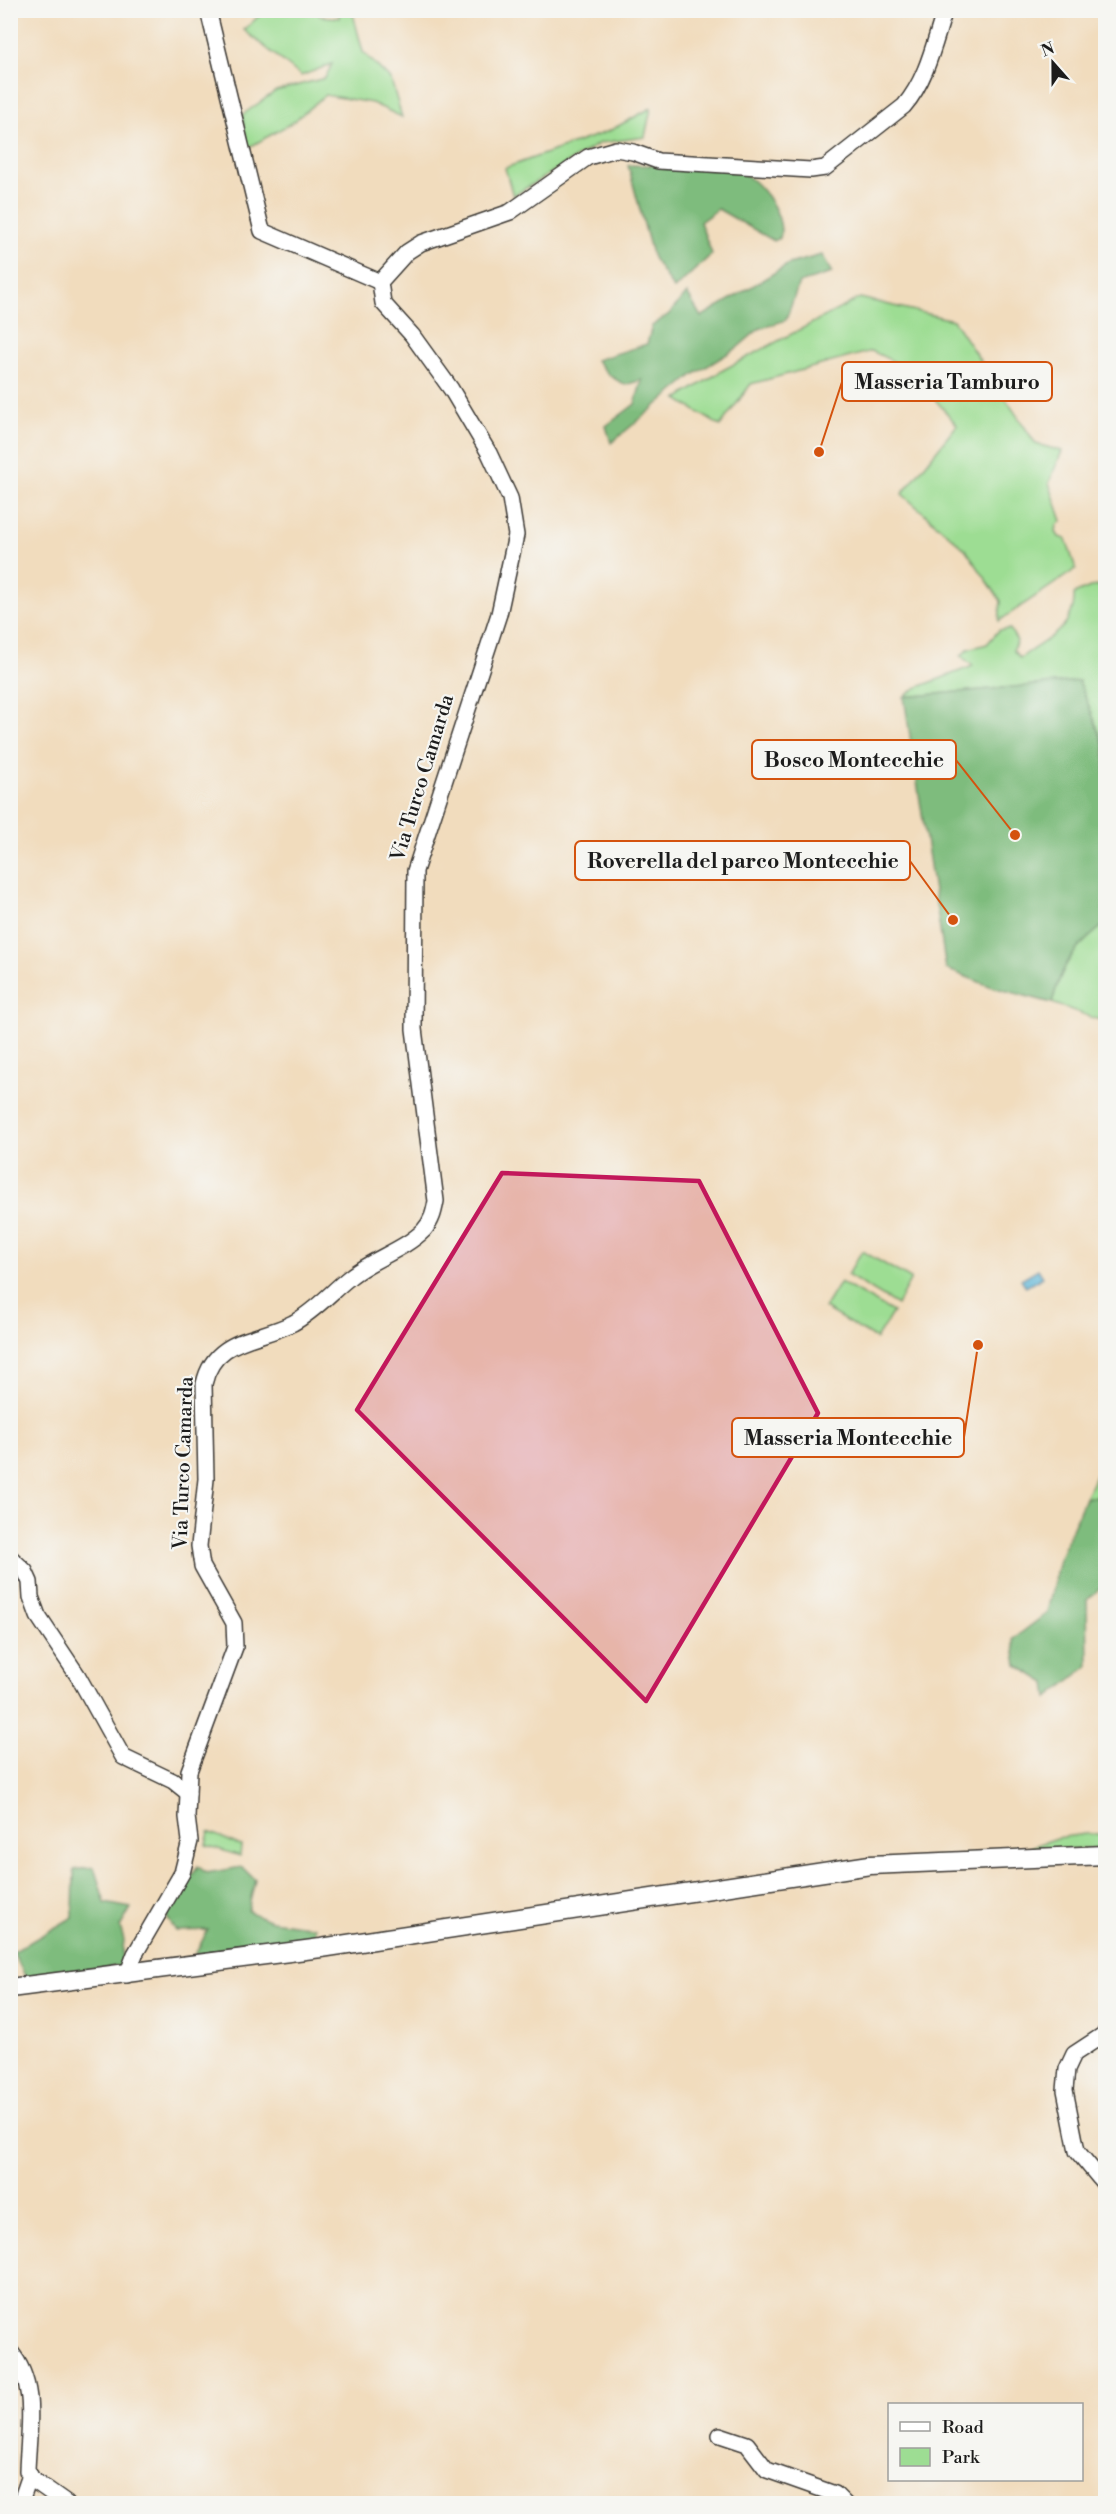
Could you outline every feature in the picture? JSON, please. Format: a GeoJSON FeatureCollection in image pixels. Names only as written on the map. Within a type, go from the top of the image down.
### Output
{"type":"FeatureCollection","features":[{"type":"Feature","properties":{"kind":"main road"},"geometry":{"type":"LineString","coordinates":[[10,1988],[127,1976],[870,1865],[1104,1854]]}},
{"type":"Feature","properties":{"kind":"street"},"geometry":{"type":"LineString","coordinates":[[208,10],[262,231],[380,282],[407,252],[421,243],[510,212],[588,157],[603,151],[616,149],[633,152],[658,161],[811,170],[825,168],[904,106],[914,94],[923,77],[945,10]]}},
{"type":"Feature","properties":{"kind":"street","name":"Via Turco Camarda"},"geometry":{"type":"LineString","coordinates":[[127,1976],[135,1954],[182,1873],[190,1841],[189,1771],[235,1647],[235,1631],[226,1607],[202,1566],[199,1546],[206,1479],[204,1384],[207,1373],[211,1363],[228,1347],[290,1324],[311,1312],[351,1276],[423,1231],[433,1218],[436,1201],[414,1029],[415,871],[499,614],[516,535],[510,498],[489,453],[451,389],[412,335],[383,303],[380,282]]}},
{"type":"Feature","properties":{"kind":"street"},"geometry":{"type":"LineString","coordinates":[[10,1557],[25,1571],[38,1616],[78,1676],[123,1757],[173,1781],[188,1793]]}},
{"type":"Feature","properties":{"kind":"street"},"geometry":{"type":"LineString","coordinates":[[1106,2033],[1074,2054],[1067,2069],[1065,2090],[1077,2151],[1106,2186]]}},
{"type":"Feature","properties":{"kind":"street"},"geometry":{"type":"LineString","coordinates":[[10,2352],[25,2372],[28,2388],[27,2471],[67,2504]]}},
{"type":"Feature","properties":{"kind":"street"},"geometry":{"type":"LineString","coordinates":[[720,2435],[747,2444],[767,2470],[835,2494],[845,2504]]}},
{"type":"Feature","properties":{"kind":"street"},"geometry":{"type":"LineString","coordinates":[[20,2504],[30,2475]]}},
{"type":"Feature","properties":{"kind":"highlighted area"},"geometry":{"type":"Polygon","coordinates":[[[502,1173],[699,1181],[818,1413],[646,1701],[357,1410],[502,1173]]]}},
{"type":"Feature","properties":{"kind":"green space"},"geometry":{"type":"Polygon","coordinates":[[[352,10],[363,52],[391,80],[402,117],[372,103],[325,95],[293,122],[248,148],[242,115],[276,91],[325,78],[332,64],[301,76],[244,30],[264,11],[318,11],[320,16],[340,18],[337,11],[352,10]]]}},
{"type":"Feature","properties":{"kind":"green space"},"geometry":{"type":"Polygon","coordinates":[[[651,108],[645,137],[600,143],[513,196],[505,168],[609,131],[651,108]]]}},
{"type":"Feature","properties":{"kind":"green space"},"geometry":{"type":"Polygon","coordinates":[[[628,165],[705,166],[739,171],[758,186],[774,206],[781,228],[780,238],[774,241],[718,209],[700,222],[712,254],[674,289],[653,258],[628,165]]]}},
{"type":"Feature","properties":{"kind":"green space"},"geometry":{"type":"Polygon","coordinates":[[[822,255],[832,273],[799,283],[786,320],[759,329],[737,348],[693,375],[611,443],[606,426],[635,404],[642,380],[625,385],[610,376],[596,360],[647,344],[652,326],[669,314],[687,293],[701,317],[789,264],[822,255]]]}},
{"type":"Feature","properties":{"kind":"green space"},"geometry":{"type":"Polygon","coordinates":[[[860,298],[953,320],[1036,444],[1062,451],[1049,483],[1062,521],[1057,525],[1056,532],[1059,537],[1066,539],[1076,569],[999,621],[1001,601],[966,550],[902,494],[957,425],[909,369],[872,351],[751,384],[720,426],[677,399],[723,370],[860,298]]]}},
{"type":"Feature","properties":{"kind":"green space"},"geometry":{"type":"Polygon","coordinates":[[[1105,585],[1105,747],[1079,681],[904,697],[916,688],[973,666],[961,656],[968,649],[987,644],[999,630],[1010,629],[1017,641],[1013,650],[1020,658],[1058,632],[1065,624],[1073,606],[1074,594],[1090,587],[1105,585]]]}},
{"type":"Feature","properties":{"kind":"green space"},"geometry":{"type":"Polygon","coordinates":[[[1079,681],[1105,747],[1105,924],[1070,958],[1060,977],[1052,1003],[992,987],[946,969],[904,697],[1079,681]]]}},
{"type":"Feature","properties":{"kind":"green space"},"geometry":{"type":"Polygon","coordinates":[[[1105,924],[1105,1022],[1052,1003],[1060,977],[1070,958],[1105,924]]]}},
{"type":"Feature","properties":{"kind":"green space"},"geometry":{"type":"Polygon","coordinates":[[[862,1251],[911,1279],[897,1305],[847,1275],[862,1251]]]}},
{"type":"Feature","properties":{"kind":"green space"},"geometry":{"type":"Polygon","coordinates":[[[840,1282],[893,1312],[876,1339],[824,1308],[840,1282]]]}},
{"type":"Feature","properties":{"kind":"green space"},"geometry":{"type":"Polygon","coordinates":[[[1105,1455],[1105,1495],[1085,1498],[1105,1455]]]}},
{"type":"Feature","properties":{"kind":"green space"},"geometry":{"type":"Polygon","coordinates":[[[1105,1495],[1105,1584],[1087,1600],[1088,1666],[1048,1698],[1046,1683],[1017,1665],[1013,1639],[1047,1613],[1059,1560],[1085,1498],[1105,1495]]]}},
{"type":"Feature","properties":{"kind":"green space"},"geometry":{"type":"Polygon","coordinates":[[[209,1832],[241,1846],[240,1856],[206,1845],[209,1832]]]}},
{"type":"Feature","properties":{"kind":"green space"},"geometry":{"type":"Polygon","coordinates":[[[1105,1834],[1105,1848],[1022,1850],[1057,1838],[1105,1834]]]}},
{"type":"Feature","properties":{"kind":"green space"},"geometry":{"type":"Polygon","coordinates":[[[198,1866],[206,1873],[242,1867],[255,1880],[248,1911],[271,1921],[315,1927],[314,1940],[199,1958],[196,1952],[208,1930],[176,1931],[166,1916],[198,1866]]]}},
{"type":"Feature","properties":{"kind":"green space"},"geometry":{"type":"Polygon","coordinates":[[[94,1867],[105,1903],[131,1908],[120,1927],[124,1940],[121,1966],[26,1978],[13,1952],[73,1917],[74,1870],[94,1867]]]}},
{"type":"Feature","properties":{"kind":"water"},"geometry":{"type":"Polygon","coordinates":[[[1038,1269],[1043,1277],[1026,1287],[1021,1279],[1038,1269]]]}},
{"type":"Feature","properties":{"kind":"place","name":"Masseria Tamburo"},"geometry":{"type":"Point","coordinates":[819,452]}},
{"type":"Feature","properties":{"kind":"place","name":"Bosco Montecchie"},"geometry":{"type":"Point","coordinates":[1015,835]}},
{"type":"Feature","properties":{"kind":"place","name":"Roverella del parco Montecchie"},"geometry":{"type":"Point","coordinates":[953,920]}},
{"type":"Feature","properties":{"kind":"place","name":"Masseria Montecchie"},"geometry":{"type":"Point","coordinates":[978,1345]}}]}
